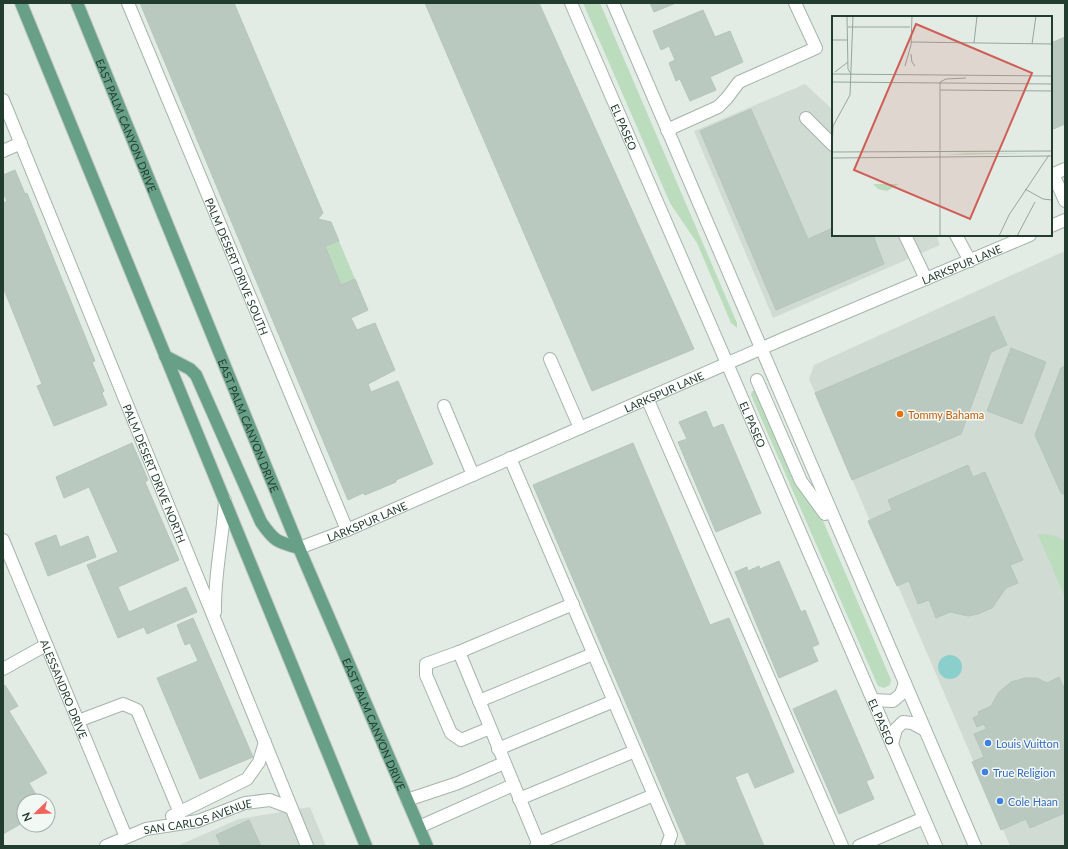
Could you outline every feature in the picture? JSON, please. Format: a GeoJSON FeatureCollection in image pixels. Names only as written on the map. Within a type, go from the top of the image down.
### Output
{"type":"FeatureCollection","features":[{"type":"Feature","properties":{"kind":"main road"},"geometry":{"type":"LineString","coordinates":[[21,3],[366,846]]}},
{"type":"Feature","properties":{"kind":"main road","name":"EAST PALM CANYON DRIVE"},"geometry":{"type":"LineString","coordinates":[[77,3],[299,548],[427,846]]}},
{"type":"Feature","properties":{"kind":"main road"},"geometry":{"type":"LineString","coordinates":[[165,356],[190,369],[196,375],[261,522],[268,533],[276,542],[299,548]]}},
{"type":"Feature","properties":{"kind":"street","name":"PALM DESERT DRIVE SOUTH"},"geometry":{"type":"LineString","coordinates":[[128,3],[347,530]]}},
{"type":"Feature","properties":{"kind":"street","name":"EL PASEO"},"geometry":{"type":"LineString","coordinates":[[571,3],[936,846]]}},
{"type":"Feature","properties":{"kind":"street"},"geometry":{"type":"LineString","coordinates":[[613,3],[760,349],[975,846]]}},
{"type":"Feature","properties":{"kind":"street"},"geometry":{"type":"LineString","coordinates":[[667,130],[718,107],[739,82],[816,48],[795,3]]}},
{"type":"Feature","properties":{"kind":"street","name":"PALM DESERT DRIVE NORTH"},"geometry":{"type":"LineString","coordinates":[[3,100],[307,846]]}},
{"type":"Feature","properties":{"kind":"street"},"geometry":{"type":"LineString","coordinates":[[806,118],[832,144]]}},
{"type":"Feature","properties":{"kind":"street"},"geometry":{"type":"LineString","coordinates":[[3,151],[21,144]]}},
{"type":"Feature","properties":{"kind":"street"},"geometry":{"type":"LineString","coordinates":[[1065,169],[1052,174],[1065,202]]}},
{"type":"Feature","properties":{"kind":"street"},"geometry":{"type":"LineString","coordinates":[[1052,226],[1065,220]]}},
{"type":"Feature","properties":{"kind":"street"},"geometry":{"type":"LineString","coordinates":[[905,236],[926,279]]}},
{"type":"Feature","properties":{"kind":"street"},"geometry":{"type":"LineString","coordinates":[[957,236],[970,260]]}},
{"type":"Feature","properties":{"kind":"street","name":"LARKSPUR LANE"},"geometry":{"type":"LineString","coordinates":[[299,548],[347,530],[760,349],[1028,236]]}},
{"type":"Feature","properties":{"kind":"street"},"geometry":{"type":"LineString","coordinates":[[550,359],[580,428]]}},
{"type":"Feature","properties":{"kind":"street"},"geometry":{"type":"LineString","coordinates":[[757,380],[801,480],[829,520],[838,528]]}},
{"type":"Feature","properties":{"kind":"street"},"geometry":{"type":"LineString","coordinates":[[647,398],[842,846]]}},
{"type":"Feature","properties":{"kind":"street"},"geometry":{"type":"LineString","coordinates":[[444,406],[473,475]]}},
{"type":"Feature","properties":{"kind":"street"},"geometry":{"type":"LineString","coordinates":[[510,458],[654,795],[669,840]]}},
{"type":"Feature","properties":{"kind":"street"},"geometry":{"type":"LineString","coordinates":[[216,622],[215,595],[223,531],[224,500]]}},
{"type":"Feature","properties":{"kind":"street","name":"ALESSANDRO DRIVE"},"geometry":{"type":"LineString","coordinates":[[3,540],[126,837]]}},
{"type":"Feature","properties":{"kind":"street"},"geometry":{"type":"LineString","coordinates":[[490,728],[461,740],[451,733],[426,675],[426,664],[459,652],[572,604]]}},
{"type":"Feature","properties":{"kind":"street"},"geometry":{"type":"LineString","coordinates":[[3,669],[46,645]]}},
{"type":"Feature","properties":{"kind":"street"},"geometry":{"type":"LineString","coordinates":[[459,652],[537,845],[654,795]]}},
{"type":"Feature","properties":{"kind":"street"},"geometry":{"type":"LineString","coordinates":[[479,701],[594,654]]}},
{"type":"Feature","properties":{"kind":"street"},"geometry":{"type":"LineString","coordinates":[[873,700],[893,701],[901,694],[905,683]]}},
{"type":"Feature","properties":{"kind":"street"},"geometry":{"type":"LineString","coordinates":[[498,749],[614,701]]}},
{"type":"Feature","properties":{"kind":"street"},"geometry":{"type":"LineString","coordinates":[[78,720],[123,704],[137,710],[180,813]]}},
{"type":"Feature","properties":{"kind":"street"},"geometry":{"type":"LineString","coordinates":[[892,744],[896,729],[903,722],[912,723],[925,730]]}},
{"type":"Feature","properties":{"kind":"street"},"geometry":{"type":"LineString","coordinates":[[146,829],[247,779],[259,762],[265,742]]}},
{"type":"Feature","properties":{"kind":"street"},"geometry":{"type":"LineString","coordinates":[[519,799],[635,751]]}},
{"type":"Feature","properties":{"kind":"street"},"geometry":{"type":"LineString","coordinates":[[407,800],[458,783],[504,762]]}},
{"type":"Feature","properties":{"kind":"street"},"geometry":{"type":"LineString","coordinates":[[418,827],[513,785]]}},
{"type":"Feature","properties":{"kind":"street","name":"SAN CARLOS AVENUE"},"geometry":{"type":"LineString","coordinates":[[106,846],[146,829],[198,822],[245,803],[270,800],[292,808]]}},
{"type":"Feature","properties":{"kind":"street"},"geometry":{"type":"LineString","coordinates":[[859,846],[924,818]]}},
{"type":"Feature","properties":{"kind":"shaded area"},"geometry":{"type":"Polygon","coordinates":[[[805,84],[832,109],[832,236],[936,236],[940,245],[773,318],[694,131],[805,84]]]}},
{"type":"Feature","properties":{"kind":"shaded area"},"geometry":{"type":"Polygon","coordinates":[[[1065,251],[1065,846],[1010,846],[809,379],[814,365],[1065,251]]]}},
{"type":"Feature","properties":{"kind":"shaded area"},"geometry":{"type":"Polygon","coordinates":[[[310,807],[326,846],[177,846],[239,819],[310,807]]]}},
{"type":"Feature","properties":{"kind":"green space"},"geometry":{"type":"Polygon","coordinates":[[[583,3],[600,3],[737,323],[737,328],[731,323],[697,243],[670,203],[583,3]]]}},
{"type":"Feature","properties":{"kind":"green space"},"geometry":{"type":"Polygon","coordinates":[[[339,241],[355,279],[341,285],[325,246],[339,241]]]}},
{"type":"Feature","properties":{"kind":"green space"},"geometry":{"type":"Polygon","coordinates":[[[752,391],[755,391],[824,523],[891,680],[890,685],[884,688],[878,686],[751,395],[752,391]]]}},
{"type":"Feature","properties":{"kind":"green space"},"geometry":{"type":"Polygon","coordinates":[[[1045,534],[1056,536],[1065,541],[1065,597],[1038,535],[1045,534]]]}},
{"type":"Feature","properties":{"kind":"water"},"geometry":{"type":"Polygon","coordinates":[[[950,655],[955,656],[961,662],[961,672],[955,678],[950,679],[945,678],[939,672],[938,667],[939,662],[945,656],[950,655]]]}},
{"type":"Feature","properties":{"kind":"building"},"geometry":{"type":"Polygon","coordinates":[[[140,3],[234,3],[323,213],[318,219],[331,222],[339,241],[325,246],[341,285],[355,279],[368,310],[351,318],[357,330],[375,323],[395,370],[368,384],[371,392],[398,381],[433,464],[396,480],[396,482],[365,495],[363,493],[348,500],[140,3]]]}},
{"type":"Feature","properties":{"kind":"building"},"geometry":{"type":"Polygon","coordinates":[[[425,3],[539,3],[694,349],[592,391],[425,3]]]}},
{"type":"Feature","properties":{"kind":"building"},"geometry":{"type":"Polygon","coordinates":[[[650,3],[676,3],[654,12],[650,3]]]}},
{"type":"Feature","properties":{"kind":"building"},"geometry":{"type":"Polygon","coordinates":[[[703,10],[715,37],[730,31],[743,62],[710,77],[716,90],[690,101],[680,79],[676,81],[669,63],[675,60],[669,46],[661,50],[653,31],[703,10]]]}},
{"type":"Feature","properties":{"kind":"building"},"geometry":{"type":"Polygon","coordinates":[[[1065,37],[1065,124],[1052,130],[1052,43],[1065,37]]]}},
{"type":"Feature","properties":{"kind":"building"},"geometry":{"type":"Polygon","coordinates":[[[751,109],[808,239],[832,228],[832,236],[873,236],[884,264],[776,310],[700,131],[751,109]]]}},
{"type":"Feature","properties":{"kind":"building"},"geometry":{"type":"Polygon","coordinates":[[[15,170],[25,194],[27,193],[95,361],[92,362],[104,391],[102,393],[107,405],[54,426],[37,386],[42,384],[3,287],[3,203],[7,201],[3,193],[3,175],[15,170]]]}},
{"type":"Feature","properties":{"kind":"building"},"geometry":{"type":"Polygon","coordinates":[[[994,316],[1007,345],[991,352],[961,434],[852,480],[815,393],[994,316]]]}},
{"type":"Feature","properties":{"kind":"building"},"geometry":{"type":"Polygon","coordinates":[[[1011,348],[1046,362],[1022,424],[987,411],[1011,348]]]}},
{"type":"Feature","properties":{"kind":"building"},"geometry":{"type":"Polygon","coordinates":[[[1065,366],[1065,495],[1061,493],[1035,435],[1061,368],[1065,366]]]}},
{"type":"Feature","properties":{"kind":"building"},"geometry":{"type":"Polygon","coordinates":[[[706,411],[713,428],[723,424],[761,513],[716,532],[678,442],[687,439],[679,422],[706,411]]]}},
{"type":"Feature","properties":{"kind":"building"},"geometry":{"type":"Polygon","coordinates":[[[132,443],[148,480],[145,482],[179,560],[118,587],[129,612],[186,587],[197,612],[147,634],[144,627],[118,638],[87,565],[118,552],[89,487],[64,498],[56,477],[132,443]]]}},
{"type":"Feature","properties":{"kind":"building"},"geometry":{"type":"Polygon","coordinates":[[[633,443],[710,625],[729,618],[794,772],[755,788],[748,772],[735,777],[764,846],[687,846],[533,485],[633,443]]]}},
{"type":"Feature","properties":{"kind":"building"},"geometry":{"type":"Polygon","coordinates":[[[968,465],[973,477],[985,472],[1023,560],[1010,565],[1018,583],[1006,588],[992,608],[978,614],[968,616],[950,612],[936,618],[929,600],[918,604],[909,581],[897,586],[868,521],[892,510],[888,500],[968,465]]]}},
{"type":"Feature","properties":{"kind":"building"},"geometry":{"type":"Polygon","coordinates":[[[56,535],[60,547],[88,536],[96,557],[48,576],[35,543],[56,535]]]}},
{"type":"Feature","properties":{"kind":"building"},"geometry":{"type":"Polygon","coordinates":[[[779,561],[801,612],[805,610],[819,644],[812,647],[818,661],[779,678],[735,572],[747,567],[748,571],[759,566],[760,569],[779,561]]]}},
{"type":"Feature","properties":{"kind":"building"},"geometry":{"type":"Polygon","coordinates":[[[193,618],[253,757],[200,779],[157,678],[198,661],[190,643],[185,645],[177,625],[193,618]]]}},
{"type":"Feature","properties":{"kind":"building"},"geometry":{"type":"Polygon","coordinates":[[[1059,677],[1065,690],[1065,813],[1030,828],[1026,819],[1001,830],[972,762],[984,757],[974,734],[986,729],[984,724],[977,727],[973,718],[979,715],[978,712],[991,706],[999,692],[1011,682],[1025,678],[1037,678],[1047,683],[1059,677]]]}},
{"type":"Feature","properties":{"kind":"building"},"geometry":{"type":"Polygon","coordinates":[[[5,685],[18,706],[9,711],[47,773],[29,783],[35,793],[16,793],[16,827],[3,834],[3,686],[5,685]]]}},
{"type":"Feature","properties":{"kind":"building"},"geometry":{"type":"Polygon","coordinates":[[[836,690],[874,778],[866,781],[874,799],[839,814],[793,709],[836,690]]]}},
{"type":"Feature","properties":{"kind":"building"},"geometry":{"type":"Polygon","coordinates":[[[249,820],[261,846],[221,846],[216,835],[249,820]]]}},
{"type":"Feature","properties":{"kind":"place","name":"Tommy Bahama"},"geometry":{"type":"Point","coordinates":[900,414]}},
{"type":"Feature","properties":{"kind":"place","name":"Louis Vuitton"},"geometry":{"type":"Point","coordinates":[988,743]}},
{"type":"Feature","properties":{"kind":"place","name":"True Religion"},"geometry":{"type":"Point","coordinates":[985,772]}},
{"type":"Feature","properties":{"kind":"place","name":"Cole Haan"},"geometry":{"type":"Point","coordinates":[1000,801]}}]}
